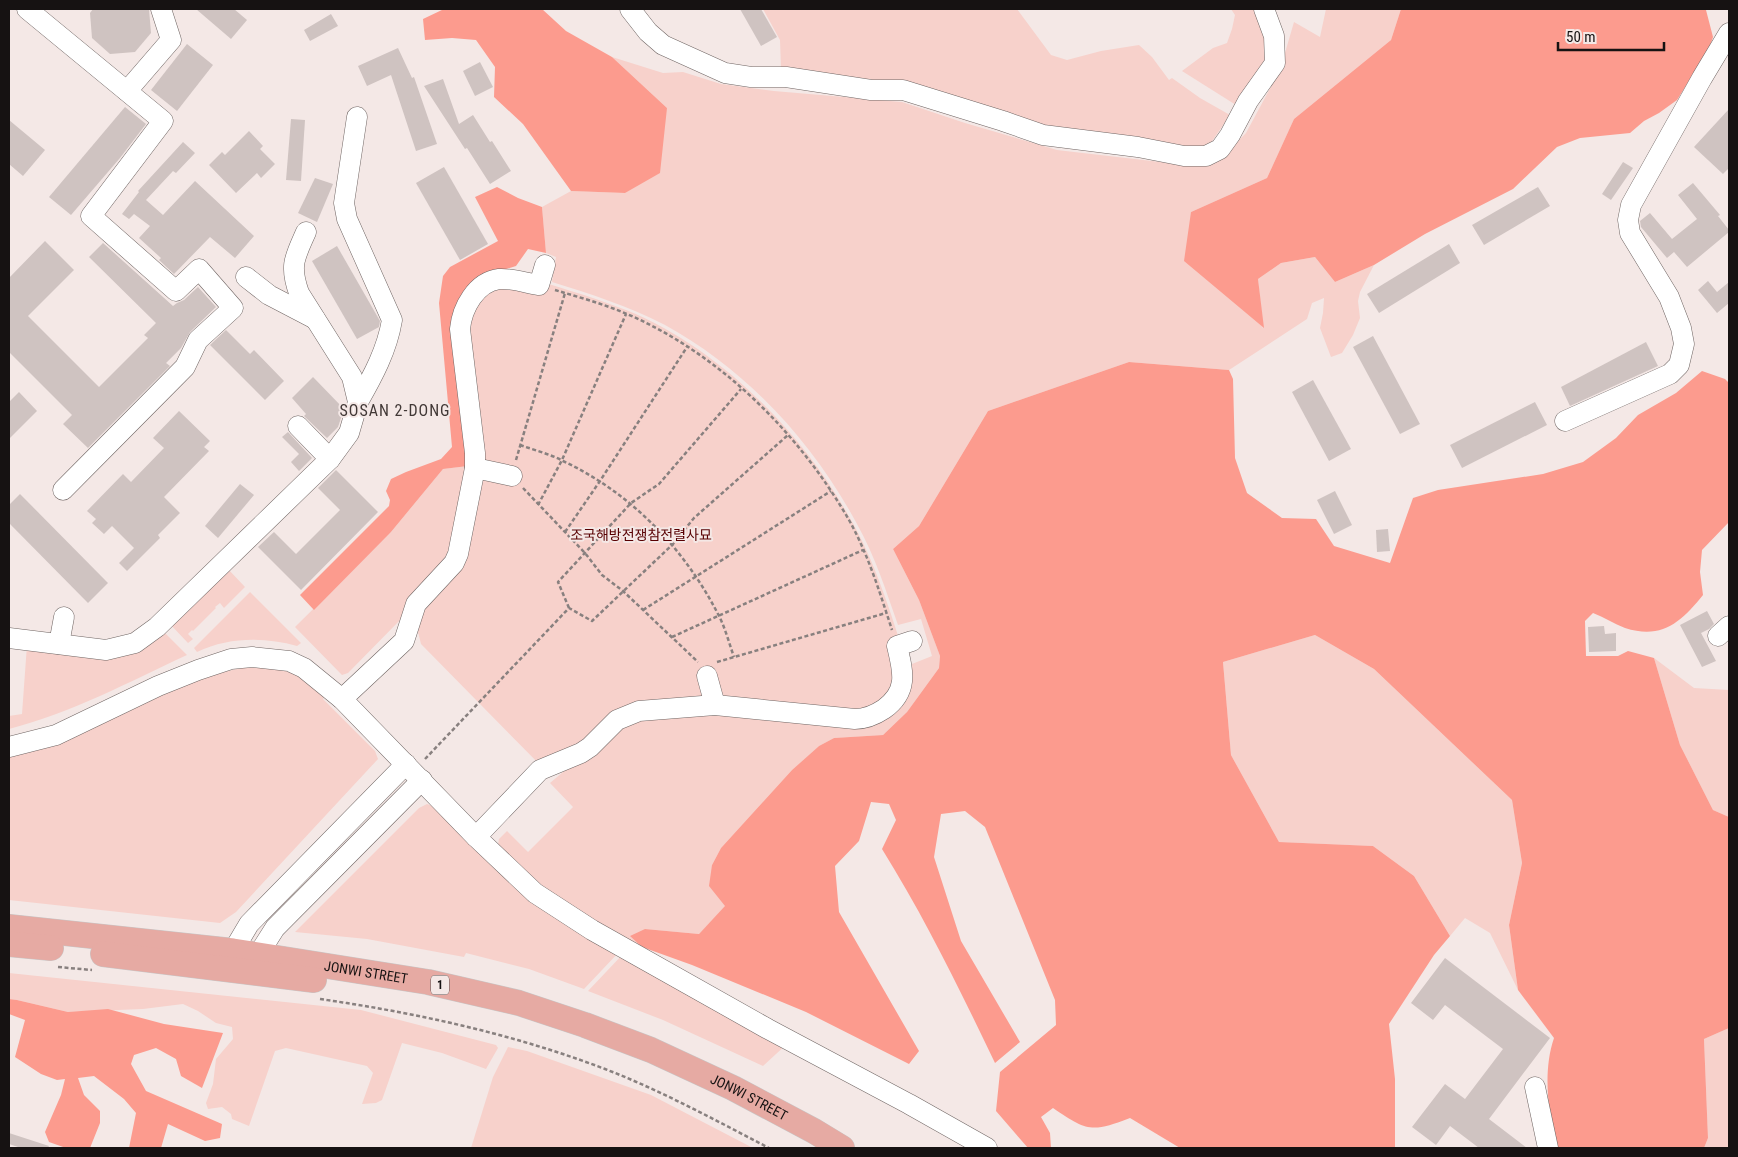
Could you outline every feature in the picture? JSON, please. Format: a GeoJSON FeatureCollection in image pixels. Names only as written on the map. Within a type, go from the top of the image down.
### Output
{"type":"FeatureCollection","features":[{"type":"Feature","properties":{"kind":"main road","name":"JONWI STREET"},"geometry":{"type":"LineString","coordinates":[[9,926],[234,951],[428,982],[519,1004],[585,1025],[651,1050],[733,1088],[842,1148]]}},
{"type":"Feature","properties":{"kind":"main road","name":"JONWI STREET"},"geometry":{"type":"LineString","coordinates":[[9,944],[309,979],[428,998],[513,1018],[580,1040],[643,1064],[725,1102],[810,1148]]}},
{"type":"Feature","properties":{"kind":"street"},"geometry":{"type":"LineString","coordinates":[[27,9],[163,121],[91,216],[176,291],[199,269],[233,308],[198,340],[184,367],[63,490]]}},
{"type":"Feature","properties":{"kind":"street"},"geometry":{"type":"LineString","coordinates":[[127,91],[172,40],[161,9]]}},
{"type":"Feature","properties":{"kind":"street"},"geometry":{"type":"LineString","coordinates":[[630,9],[648,32],[663,45],[725,73],[751,77],[786,77],[871,90],[903,90],[1043,135],[1138,147],[1184,156],[1206,156],[1220,149],[1230,135],[1248,101],[1275,62],[1274,36],[1264,9]]}},
{"type":"Feature","properties":{"kind":"street"},"geometry":{"type":"LineString","coordinates":[[1565,420],[1670,374],[1679,365],[1684,344],[1681,328],[1669,297],[1630,233],[1628,220],[1632,205],[1729,33]]}},
{"type":"Feature","properties":{"kind":"street"},"geometry":{"type":"LineString","coordinates":[[9,638],[106,650],[135,643],[157,627],[330,459],[349,432],[358,402],[377,369],[390,335],[392,320],[347,218],[344,204],[357,117]]}},
{"type":"Feature","properties":{"kind":"street"},"geometry":{"type":"LineString","coordinates":[[306,232],[294,258],[294,278],[299,292],[352,377],[358,402]]}},
{"type":"Feature","properties":{"kind":"street"},"geometry":{"type":"LineString","coordinates":[[342,699],[404,641],[416,604],[454,563],[458,554],[475,468],[475,453],[461,342],[461,319],[465,308],[473,296],[488,283],[499,280],[539,285],[545,265]]}},
{"type":"Feature","properties":{"kind":"street"},"geometry":{"type":"LineString","coordinates":[[246,277],[269,294],[315,319]]}},
{"type":"Feature","properties":{"kind":"street"},"geometry":{"type":"LineString","coordinates":[[298,426],[330,459]]}},
{"type":"Feature","properties":{"kind":"street"},"geometry":{"type":"LineString","coordinates":[[475,468],[512,476]]}},
{"type":"Feature","properties":{"kind":"street"},"geometry":{"type":"LineString","coordinates":[[59,644],[64,617]]}},
{"type":"Feature","properties":{"kind":"street"},"geometry":{"type":"LineString","coordinates":[[476,837],[540,770],[581,753],[590,747],[617,720],[639,712],[715,705],[855,719],[869,717],[888,706],[900,691],[903,682],[904,643]]}},
{"type":"Feature","properties":{"kind":"street"},"geometry":{"type":"LineString","coordinates":[[9,747],[56,735],[158,686],[231,659],[252,657],[289,661],[304,668],[342,699],[476,837],[536,894],[592,930],[768,1029],[987,1148]]}},
{"type":"Feature","properties":{"kind":"street"},"geometry":{"type":"LineString","coordinates":[[705,671],[715,705]]}},
{"type":"Feature","properties":{"kind":"street"},"geometry":{"type":"LineString","coordinates":[[234,951],[249,924],[414,771]]}},
{"type":"Feature","properties":{"kind":"street"},"geometry":{"type":"LineString","coordinates":[[258,955],[275,928],[414,771]]}},
{"type":"Feature","properties":{"kind":"street"},"geometry":{"type":"LineString","coordinates":[[1536,1088],[1548,1148]]}},
{"type":"Feature","properties":{"kind":"path"},"geometry":{"type":"LineString","coordinates":[[539,285],[626,314],[659,330],[717,368],[765,410],[810,461],[850,522],[863,550],[886,613],[904,643]]}},
{"type":"Feature","properties":{"kind":"path"},"geometry":{"type":"LineString","coordinates":[[565,293],[512,476],[585,553],[602,575],[623,590],[705,671],[734,657],[886,613]]}},
{"type":"Feature","properties":{"kind":"path"},"geometry":{"type":"LineString","coordinates":[[538,504],[562,460],[626,314]]}},
{"type":"Feature","properties":{"kind":"path"},"geometry":{"type":"LineString","coordinates":[[565,532],[687,347]]}},
{"type":"Feature","properties":{"kind":"path"},"geometry":{"type":"LineString","coordinates":[[741,389],[659,484],[631,503],[558,582],[569,608],[592,621],[673,544],[694,518],[788,436]]}},
{"type":"Feature","properties":{"kind":"path"},"geometry":{"type":"LineString","coordinates":[[520,445],[562,460],[600,481],[631,503],[673,544],[697,576],[719,616],[734,657]]}},
{"type":"Feature","properties":{"kind":"path"},"geometry":{"type":"LineString","coordinates":[[643,610],[831,491]]}},
{"type":"Feature","properties":{"kind":"path"},"geometry":{"type":"LineString","coordinates":[[672,637],[863,550]]}},
{"type":"Feature","properties":{"kind":"path"},"geometry":{"type":"LineString","coordinates":[[414,771],[569,608]]}},
{"type":"Feature","properties":{"kind":"path"},"geometry":{"type":"LineString","coordinates":[[57,966],[96,971]]}},
{"type":"Feature","properties":{"kind":"path"},"geometry":{"type":"LineString","coordinates":[[314,998],[425,1016],[503,1036],[575,1058],[638,1082],[710,1116],[769,1148]]}},
{"type":"Feature","properties":{"kind":"green space"},"geometry":{"type":"Polygon","coordinates":[[[763,9],[1017,9],[1051,55],[1067,60],[1101,51],[1139,45],[1152,57],[1169,80],[1172,78],[1200,98],[1230,115],[1206,150],[1031,123],[781,69],[780,40],[763,9]]]}},
{"type":"Feature","properties":{"kind":"green space"},"geometry":{"type":"Polygon","coordinates":[[[1231,9],[1258,9],[1270,37],[1268,57],[1236,105],[1182,71],[1213,48],[1227,43],[1235,15],[1231,9]]]}},
{"type":"Feature","properties":{"kind":"green space"},"geometry":{"type":"Polygon","coordinates":[[[1326,9],[1401,9],[1391,40],[1294,119],[1267,178],[1191,212],[1263,328],[1258,279],[1281,263],[1315,257],[1335,282],[1374,265],[1360,292],[1358,301],[1360,318],[1353,335],[1342,353],[1331,357],[1320,328],[1324,298],[1312,303],[1307,319],[1229,370],[1129,362],[988,411],[919,526],[893,549],[919,600],[940,656],[939,668],[907,712],[883,735],[834,738],[819,746],[792,770],[721,848],[712,865],[726,906],[699,934],[645,929],[642,947],[630,943],[548,891],[498,845],[499,839],[507,831],[528,852],[573,807],[550,783],[569,767],[591,759],[630,721],[714,709],[864,726],[911,669],[912,664],[932,656],[921,619],[898,625],[875,561],[863,536],[820,465],[799,437],[750,386],[695,343],[665,325],[623,306],[552,282],[556,257],[546,253],[542,207],[571,191],[625,193],[667,108],[612,57],[663,73],[683,72],[721,84],[774,91],[902,102],[1057,150],[1195,166],[1223,156],[1246,133],[1280,70],[1294,22],[1320,37],[1326,9]]]}},
{"type":"Feature","properties":{"kind":"green space","name":"조국해방전쟁참전렬사묘"},"geometry":{"type":"Polygon","coordinates":[[[515,274],[626,310],[667,330],[706,355],[743,385],[778,419],[809,456],[837,496],[860,537],[878,578],[907,665],[905,677],[891,710],[715,708],[640,713],[547,772],[421,644],[416,624],[447,569],[468,490],[457,318],[515,274]]]}},
{"type":"Feature","properties":{"kind":"green space"},"geometry":{"type":"Polygon","coordinates":[[[468,466],[451,554],[404,616],[348,673],[342,675],[295,627],[391,532],[443,469],[468,466]]]}},
{"type":"Feature","properties":{"kind":"green space"},"geometry":{"type":"Polygon","coordinates":[[[227,568],[245,587],[224,608],[220,603],[215,607],[188,634],[193,639],[188,643],[170,624],[227,568]]]}},
{"type":"Feature","properties":{"kind":"green space"},"geometry":{"type":"Polygon","coordinates":[[[250,592],[301,643],[297,646],[272,641],[234,641],[221,643],[197,652],[194,648],[250,592]]]}},
{"type":"Feature","properties":{"kind":"green space"},"geometry":{"type":"Polygon","coordinates":[[[160,628],[187,655],[77,706],[9,729],[9,716],[22,714],[27,645],[89,655],[160,628]]]}},
{"type":"Feature","properties":{"kind":"green space"},"geometry":{"type":"Polygon","coordinates":[[[1315,635],[1374,669],[1512,800],[1522,863],[1509,925],[1518,990],[1490,933],[1465,918],[1450,936],[1414,876],[1373,846],[1279,842],[1231,755],[1223,662],[1315,635]]]}},
{"type":"Feature","properties":{"kind":"green space"},"geometry":{"type":"Polygon","coordinates":[[[1654,658],[1694,688],[1729,690],[1729,817],[1713,810],[1680,745],[1654,658]]]}},
{"type":"Feature","properties":{"kind":"green space"},"geometry":{"type":"Polygon","coordinates":[[[253,666],[284,670],[307,682],[325,696],[323,699],[375,751],[378,759],[236,912],[220,923],[9,900],[9,755],[64,739],[204,678],[253,666]]]}},
{"type":"Feature","properties":{"kind":"green space"},"geometry":{"type":"Polygon","coordinates":[[[427,804],[435,807],[620,951],[584,989],[529,969],[466,953],[464,957],[367,939],[295,932],[419,808],[427,804]]]}},
{"type":"Feature","properties":{"kind":"green space"},"geometry":{"type":"Polygon","coordinates":[[[624,953],[788,1043],[763,1066],[663,1020],[588,991],[624,953]]]}},
{"type":"Feature","properties":{"kind":"green space"},"geometry":{"type":"Polygon","coordinates":[[[9,973],[361,1010],[496,1045],[498,1048],[486,1069],[442,1053],[402,1043],[382,1100],[376,1103],[362,1104],[373,1073],[367,1066],[286,1048],[275,1051],[249,1126],[232,1119],[231,1114],[222,1107],[208,1109],[206,1103],[213,1084],[216,1059],[233,1039],[232,1027],[216,1023],[183,1004],[143,1009],[68,1012],[9,999],[9,973]]]}},
{"type":"Feature","properties":{"kind":"green space"},"geometry":{"type":"Polygon","coordinates":[[[1729,1028],[1729,1148],[1704,1148],[1708,1138],[1704,1039],[1729,1028]]]}},
{"type":"Feature","properties":{"kind":"green space"},"geometry":{"type":"Polygon","coordinates":[[[508,1047],[527,1051],[651,1095],[753,1148],[471,1148],[493,1077],[508,1047]]]}},
{"type":"Feature","properties":{"kind":"shaded area"},"geometry":{"type":"Polygon","coordinates":[[[444,9],[542,9],[566,31],[612,57],[667,108],[660,173],[625,193],[571,191],[523,124],[494,97],[495,67],[476,40],[452,38],[425,40],[423,19],[444,9]]]}},
{"type":"Feature","properties":{"kind":"shaded area"},"geometry":{"type":"Polygon","coordinates":[[[1401,9],[1706,10],[1713,37],[1709,49],[1677,100],[1644,121],[1630,133],[1580,138],[1557,147],[1513,189],[1425,234],[1374,265],[1335,282],[1315,257],[1281,263],[1258,279],[1264,328],[1184,261],[1191,212],[1267,178],[1294,119],[1391,40],[1401,9]]]}},
{"type":"Feature","properties":{"kind":"shaded area"},"geometry":{"type":"Polygon","coordinates":[[[497,187],[518,198],[542,207],[546,253],[528,249],[516,266],[490,274],[460,301],[468,466],[443,469],[391,532],[314,610],[300,595],[389,506],[390,500],[386,491],[391,479],[441,459],[452,447],[439,303],[443,276],[450,267],[498,241],[475,197],[497,187]]]}},
{"type":"Feature","properties":{"kind":"shaded area"},"geometry":{"type":"Polygon","coordinates":[[[1129,362],[1229,370],[1233,379],[1235,458],[1247,493],[1282,518],[1316,519],[1334,546],[1390,563],[1413,498],[1438,490],[1543,474],[1583,462],[1616,438],[1638,415],[1676,393],[1702,371],[1725,379],[1729,383],[1729,522],[1702,550],[1700,572],[1703,595],[1687,613],[1670,626],[1660,630],[1650,632],[1625,628],[1593,613],[1585,621],[1586,656],[1618,656],[1628,651],[1654,658],[1680,745],[1713,810],[1729,817],[1729,1028],[1704,1039],[1708,1138],[1704,1148],[1556,1148],[1548,1093],[1548,1065],[1554,1038],[1518,990],[1509,925],[1522,863],[1512,800],[1374,669],[1315,635],[1223,662],[1231,755],[1279,842],[1373,846],[1414,876],[1450,936],[1434,955],[1389,1024],[1395,1079],[1395,1148],[1180,1148],[1130,1118],[1106,1126],[1090,1127],[1074,1121],[1053,1108],[1041,1117],[1050,1133],[1051,1148],[1028,1148],[996,1111],[1000,1072],[1056,1025],[1055,1000],[985,827],[965,811],[941,814],[934,857],[961,941],[1020,1042],[995,1063],[955,981],[882,849],[896,820],[889,804],[871,802],[859,841],[835,866],[839,912],[919,1051],[909,1064],[806,1012],[692,965],[642,947],[630,936],[645,929],[699,934],[725,906],[709,886],[712,865],[721,848],[792,770],[819,746],[834,738],[883,735],[907,712],[939,668],[940,656],[919,600],[893,549],[919,526],[988,411],[1129,362]]]}},
{"type":"Feature","properties":{"kind":"shaded area"},"geometry":{"type":"Polygon","coordinates":[[[9,999],[68,1012],[108,1009],[164,1024],[223,1033],[202,1088],[181,1076],[176,1059],[156,1048],[134,1055],[131,1064],[146,1091],[222,1124],[220,1138],[205,1141],[168,1124],[161,1148],[129,1148],[136,1113],[124,1099],[94,1076],[78,1078],[84,1095],[100,1111],[100,1123],[90,1148],[66,1148],[49,1142],[45,1132],[61,1095],[65,1079],[57,1080],[41,1074],[15,1057],[25,1020],[9,1014],[9,999]]]}},
{"type":"Feature","properties":{"kind":"building"},"geometry":{"type":"Polygon","coordinates":[[[93,9],[149,9],[151,33],[135,52],[110,54],[92,38],[90,13],[93,9]]]}},
{"type":"Feature","properties":{"kind":"building"},"geometry":{"type":"Polygon","coordinates":[[[196,9],[234,9],[247,20],[231,39],[196,9]]]}},
{"type":"Feature","properties":{"kind":"building"},"geometry":{"type":"Polygon","coordinates":[[[740,9],[761,9],[777,37],[761,46],[740,9]]]}},
{"type":"Feature","properties":{"kind":"building"},"geometry":{"type":"Polygon","coordinates":[[[331,14],[338,26],[310,41],[304,30],[331,14]]]}},
{"type":"Feature","properties":{"kind":"building"},"geometry":{"type":"Polygon","coordinates":[[[187,44],[213,65],[177,111],[151,90],[187,44]]]}},
{"type":"Feature","properties":{"kind":"building"},"geometry":{"type":"Polygon","coordinates":[[[398,48],[412,78],[414,77],[437,144],[416,151],[391,75],[367,86],[358,66],[398,48]]]}},
{"type":"Feature","properties":{"kind":"building"},"geometry":{"type":"Polygon","coordinates":[[[480,62],[493,87],[475,96],[463,71],[480,62]]]}},
{"type":"Feature","properties":{"kind":"building"},"geometry":{"type":"Polygon","coordinates":[[[443,79],[459,124],[473,115],[511,171],[490,184],[424,86],[443,79]]]}},
{"type":"Feature","properties":{"kind":"building"},"geometry":{"type":"Polygon","coordinates":[[[125,107],[146,124],[120,158],[71,215],[49,197],[125,107]]]}},
{"type":"Feature","properties":{"kind":"building"},"geometry":{"type":"Polygon","coordinates":[[[1729,109],[1729,168],[1723,174],[1694,147],[1729,109]]]}},
{"type":"Feature","properties":{"kind":"building"},"geometry":{"type":"Polygon","coordinates":[[[291,119],[305,120],[301,181],[286,180],[291,119]]]}},
{"type":"Feature","properties":{"kind":"building"},"geometry":{"type":"Polygon","coordinates":[[[9,120],[45,150],[23,176],[9,164],[9,120]]]}},
{"type":"Feature","properties":{"kind":"building"},"geometry":{"type":"Polygon","coordinates":[[[249,131],[263,146],[260,149],[275,164],[261,178],[257,173],[236,193],[209,165],[222,152],[225,155],[249,131]]]}},
{"type":"Feature","properties":{"kind":"building"},"geometry":{"type":"Polygon","coordinates":[[[183,142],[195,153],[176,173],[173,171],[146,200],[163,215],[195,181],[254,236],[235,258],[210,237],[174,274],[159,260],[161,258],[139,238],[150,226],[134,214],[129,219],[122,214],[138,191],[183,142]]]}},
{"type":"Feature","properties":{"kind":"building"},"geometry":{"type":"Polygon","coordinates":[[[1623,162],[1633,168],[1611,200],[1602,194],[1623,162]]]}},
{"type":"Feature","properties":{"kind":"building"},"geometry":{"type":"Polygon","coordinates":[[[444,167],[488,244],[460,260],[416,183],[444,167]]]}},
{"type":"Feature","properties":{"kind":"building"},"geometry":{"type":"Polygon","coordinates":[[[315,178],[333,184],[317,222],[298,213],[315,178]]]}},
{"type":"Feature","properties":{"kind":"building"},"geometry":{"type":"Polygon","coordinates":[[[1693,183],[1720,215],[1718,216],[1729,232],[1687,267],[1674,252],[1667,258],[1641,227],[1640,221],[1650,213],[1672,239],[1697,219],[1678,195],[1693,183]]]}},
{"type":"Feature","properties":{"kind":"building"},"geometry":{"type":"Polygon","coordinates":[[[1538,187],[1550,206],[1484,245],[1472,225],[1538,187]]]}},
{"type":"Feature","properties":{"kind":"building"},"geometry":{"type":"Polygon","coordinates":[[[45,241],[74,270],[28,316],[99,387],[148,338],[144,335],[156,323],[89,257],[103,243],[173,306],[184,300],[198,287],[216,307],[190,332],[181,348],[166,363],[170,366],[88,448],[63,424],[72,415],[9,352],[9,278],[45,241]]]}},
{"type":"Feature","properties":{"kind":"building"},"geometry":{"type":"Polygon","coordinates":[[[1449,244],[1460,263],[1379,313],[1367,294],[1449,244]]]}},
{"type":"Feature","properties":{"kind":"building"},"geometry":{"type":"Polygon","coordinates":[[[337,246],[380,321],[379,327],[357,339],[312,261],[337,246]]]}},
{"type":"Feature","properties":{"kind":"building"},"geometry":{"type":"Polygon","coordinates":[[[1708,281],[1717,292],[1729,282],[1729,303],[1717,313],[1698,290],[1708,281]]]}},
{"type":"Feature","properties":{"kind":"building"},"geometry":{"type":"Polygon","coordinates":[[[226,330],[250,354],[254,350],[284,381],[265,400],[210,345],[226,330]]]}},
{"type":"Feature","properties":{"kind":"building"},"geometry":{"type":"Polygon","coordinates":[[[1373,336],[1420,424],[1400,434],[1353,347],[1373,336]]]}},
{"type":"Feature","properties":{"kind":"building"},"geometry":{"type":"Polygon","coordinates":[[[1646,342],[1658,366],[1570,406],[1561,387],[1646,342]]]}},
{"type":"Feature","properties":{"kind":"building"},"geometry":{"type":"Polygon","coordinates":[[[313,377],[344,409],[338,427],[327,438],[304,416],[306,414],[292,398],[313,377]]]}},
{"type":"Feature","properties":{"kind":"building"},"geometry":{"type":"Polygon","coordinates":[[[1313,380],[1351,449],[1329,461],[1292,392],[1313,380]]]}},
{"type":"Feature","properties":{"kind":"building"},"geometry":{"type":"Polygon","coordinates":[[[19,392],[37,411],[9,439],[9,402],[19,392]]]}},
{"type":"Feature","properties":{"kind":"building"},"geometry":{"type":"Polygon","coordinates":[[[1535,402],[1547,425],[1462,468],[1450,445],[1535,402]]]}},
{"type":"Feature","properties":{"kind":"building"},"geometry":{"type":"Polygon","coordinates":[[[179,411],[210,441],[204,447],[209,451],[164,497],[180,513],[158,535],[160,538],[127,571],[119,563],[134,548],[112,526],[104,534],[92,523],[96,519],[87,511],[123,474],[131,482],[164,448],[153,438],[179,411]]]}},
{"type":"Feature","properties":{"kind":"building"},"geometry":{"type":"Polygon","coordinates":[[[288,432],[312,458],[299,471],[291,462],[299,454],[282,437],[288,432]]]}},
{"type":"Feature","properties":{"kind":"building"},"geometry":{"type":"Polygon","coordinates":[[[336,470],[378,512],[301,590],[258,547],[274,532],[296,554],[340,510],[318,488],[336,470]]]}},
{"type":"Feature","properties":{"kind":"building"},"geometry":{"type":"Polygon","coordinates":[[[240,484],[254,495],[218,538],[205,526],[240,484]]]}},
{"type":"Feature","properties":{"kind":"building"},"geometry":{"type":"Polygon","coordinates":[[[1335,491],[1352,525],[1334,534],[1317,500],[1335,491]]]}},
{"type":"Feature","properties":{"kind":"building"},"geometry":{"type":"Polygon","coordinates":[[[20,494],[108,583],[88,603],[9,523],[9,505],[20,494]]]}},
{"type":"Feature","properties":{"kind":"building"},"geometry":{"type":"Polygon","coordinates":[[[1388,529],[1390,551],[1377,552],[1376,530],[1388,529]]]}},
{"type":"Feature","properties":{"kind":"building"},"geometry":{"type":"Polygon","coordinates":[[[1707,611],[1714,624],[1701,633],[1716,661],[1702,667],[1680,625],[1707,611]]]}},
{"type":"Feature","properties":{"kind":"building"},"geometry":{"type":"Polygon","coordinates":[[[1604,626],[1605,634],[1616,633],[1616,651],[1589,652],[1588,627],[1604,626]]]}},
{"type":"Feature","properties":{"kind":"building"},"geometry":{"type":"Polygon","coordinates":[[[1445,958],[1550,1038],[1489,1119],[1527,1148],[1479,1148],[1450,1126],[1436,1145],[1412,1127],[1445,1084],[1465,1099],[1503,1049],[1445,1005],[1433,1020],[1411,1003],[1445,958]]]}},
{"type":"Feature","properties":{"kind":"building"},"geometry":{"type":"Polygon","coordinates":[[[9,1133],[49,1146],[48,1148],[21,1148],[9,1144],[9,1133]]]}},
{"type":"Feature","properties":{"kind":"district","name":"SOSAN 2-DONG"},"geometry":{"type":"Point","coordinates":[395,410]}}]}
